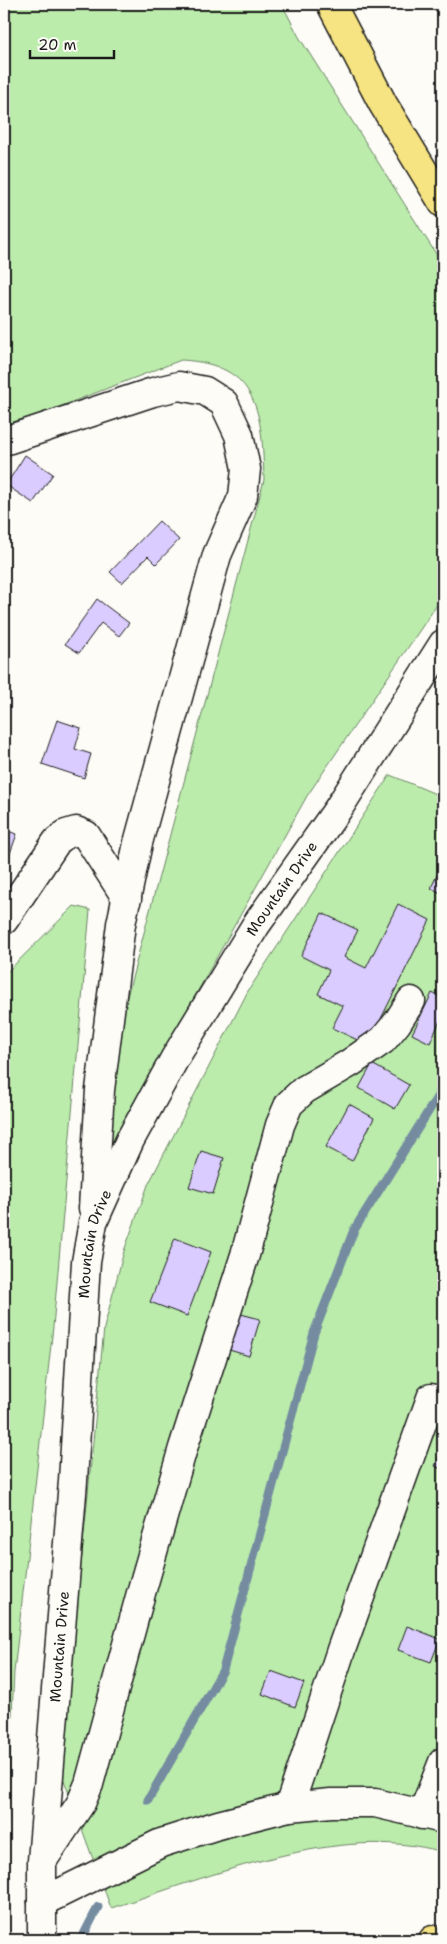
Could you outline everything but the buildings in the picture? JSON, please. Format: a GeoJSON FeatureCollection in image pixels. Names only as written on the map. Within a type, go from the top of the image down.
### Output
{"type":"FeatureCollection","features":[{"type":"Feature","properties":{"kind":"main road"},"geometry":{"type":"LineString","coordinates":[[332,4],[383,104],[443,204]]}},
{"type":"Feature","properties":{"kind":"main road"},"geometry":{"type":"LineString","coordinates":[[432,1940],[443,1940]]}},
{"type":"Feature","properties":{"kind":"street"},"geometry":{"type":"LineString","coordinates":[[4,441],[154,392],[179,386],[205,391],[224,403],[240,435],[246,469],[244,496],[217,555],[138,843],[121,924],[100,1090],[93,1222]]}},
{"type":"Feature","properties":{"kind":"street","name":"Mountain Drive"},"geometry":{"type":"LineString","coordinates":[[42,1940],[42,1861],[73,1481],[86,1262],[93,1222],[134,1131],[175,1058],[246,941],[338,808],[443,644]]}},
{"type":"Feature","properties":{"kind":"street"},"geometry":{"type":"LineString","coordinates":[[4,920],[57,841],[66,834],[76,831],[86,835],[94,845],[127,899]]}},
{"type":"Feature","properties":{"kind":"street"},"geometry":{"type":"LineString","coordinates":[[42,1861],[81,1803],[89,1784],[143,1584],[183,1448],[245,1255],[280,1125],[289,1104],[304,1090],[350,1063],[383,1040],[411,1001]]}},
{"type":"Feature","properties":{"kind":"street"},"geometry":{"type":"LineString","coordinates":[[288,1807],[431,1398]]}},
{"type":"Feature","properties":{"kind":"street"},"geometry":{"type":"LineString","coordinates":[[42,1902],[161,1843],[218,1825],[288,1807],[331,1803],[376,1803],[433,1817],[443,1762]]}},
{"type":"Feature","properties":{"kind":"green space"},"geometry":{"type":"Polygon","coordinates":[[[4,4],[282,4],[299,37],[443,265],[443,596],[307,796],[106,1155],[123,1012],[264,480],[263,456],[258,414],[251,397],[241,382],[227,371],[207,364],[181,360],[4,428],[4,4]]]}},
{"type":"Feature","properties":{"kind":"green space"},"geometry":{"type":"Polygon","coordinates":[[[390,775],[443,797],[443,1852],[403,1845],[361,1844],[319,1848],[275,1857],[232,1869],[111,1908],[61,1772],[104,1328],[124,1251],[148,1185],[248,991],[390,775]]]}},
{"type":"Feature","properties":{"kind":"green space"},"geometry":{"type":"Polygon","coordinates":[[[74,906],[90,910],[53,1327],[14,1672],[4,1880],[4,975],[74,906]]]}},
{"type":"Feature","properties":{"kind":"waterway"},"geometry":{"type":"LineString","coordinates":[[148,1800],[223,1670],[314,1333],[354,1230],[443,1088]]}},
{"type":"Feature","properties":{"kind":"waterway"},"geometry":{"type":"LineString","coordinates":[[81,1940],[98,1907]]}}]}
